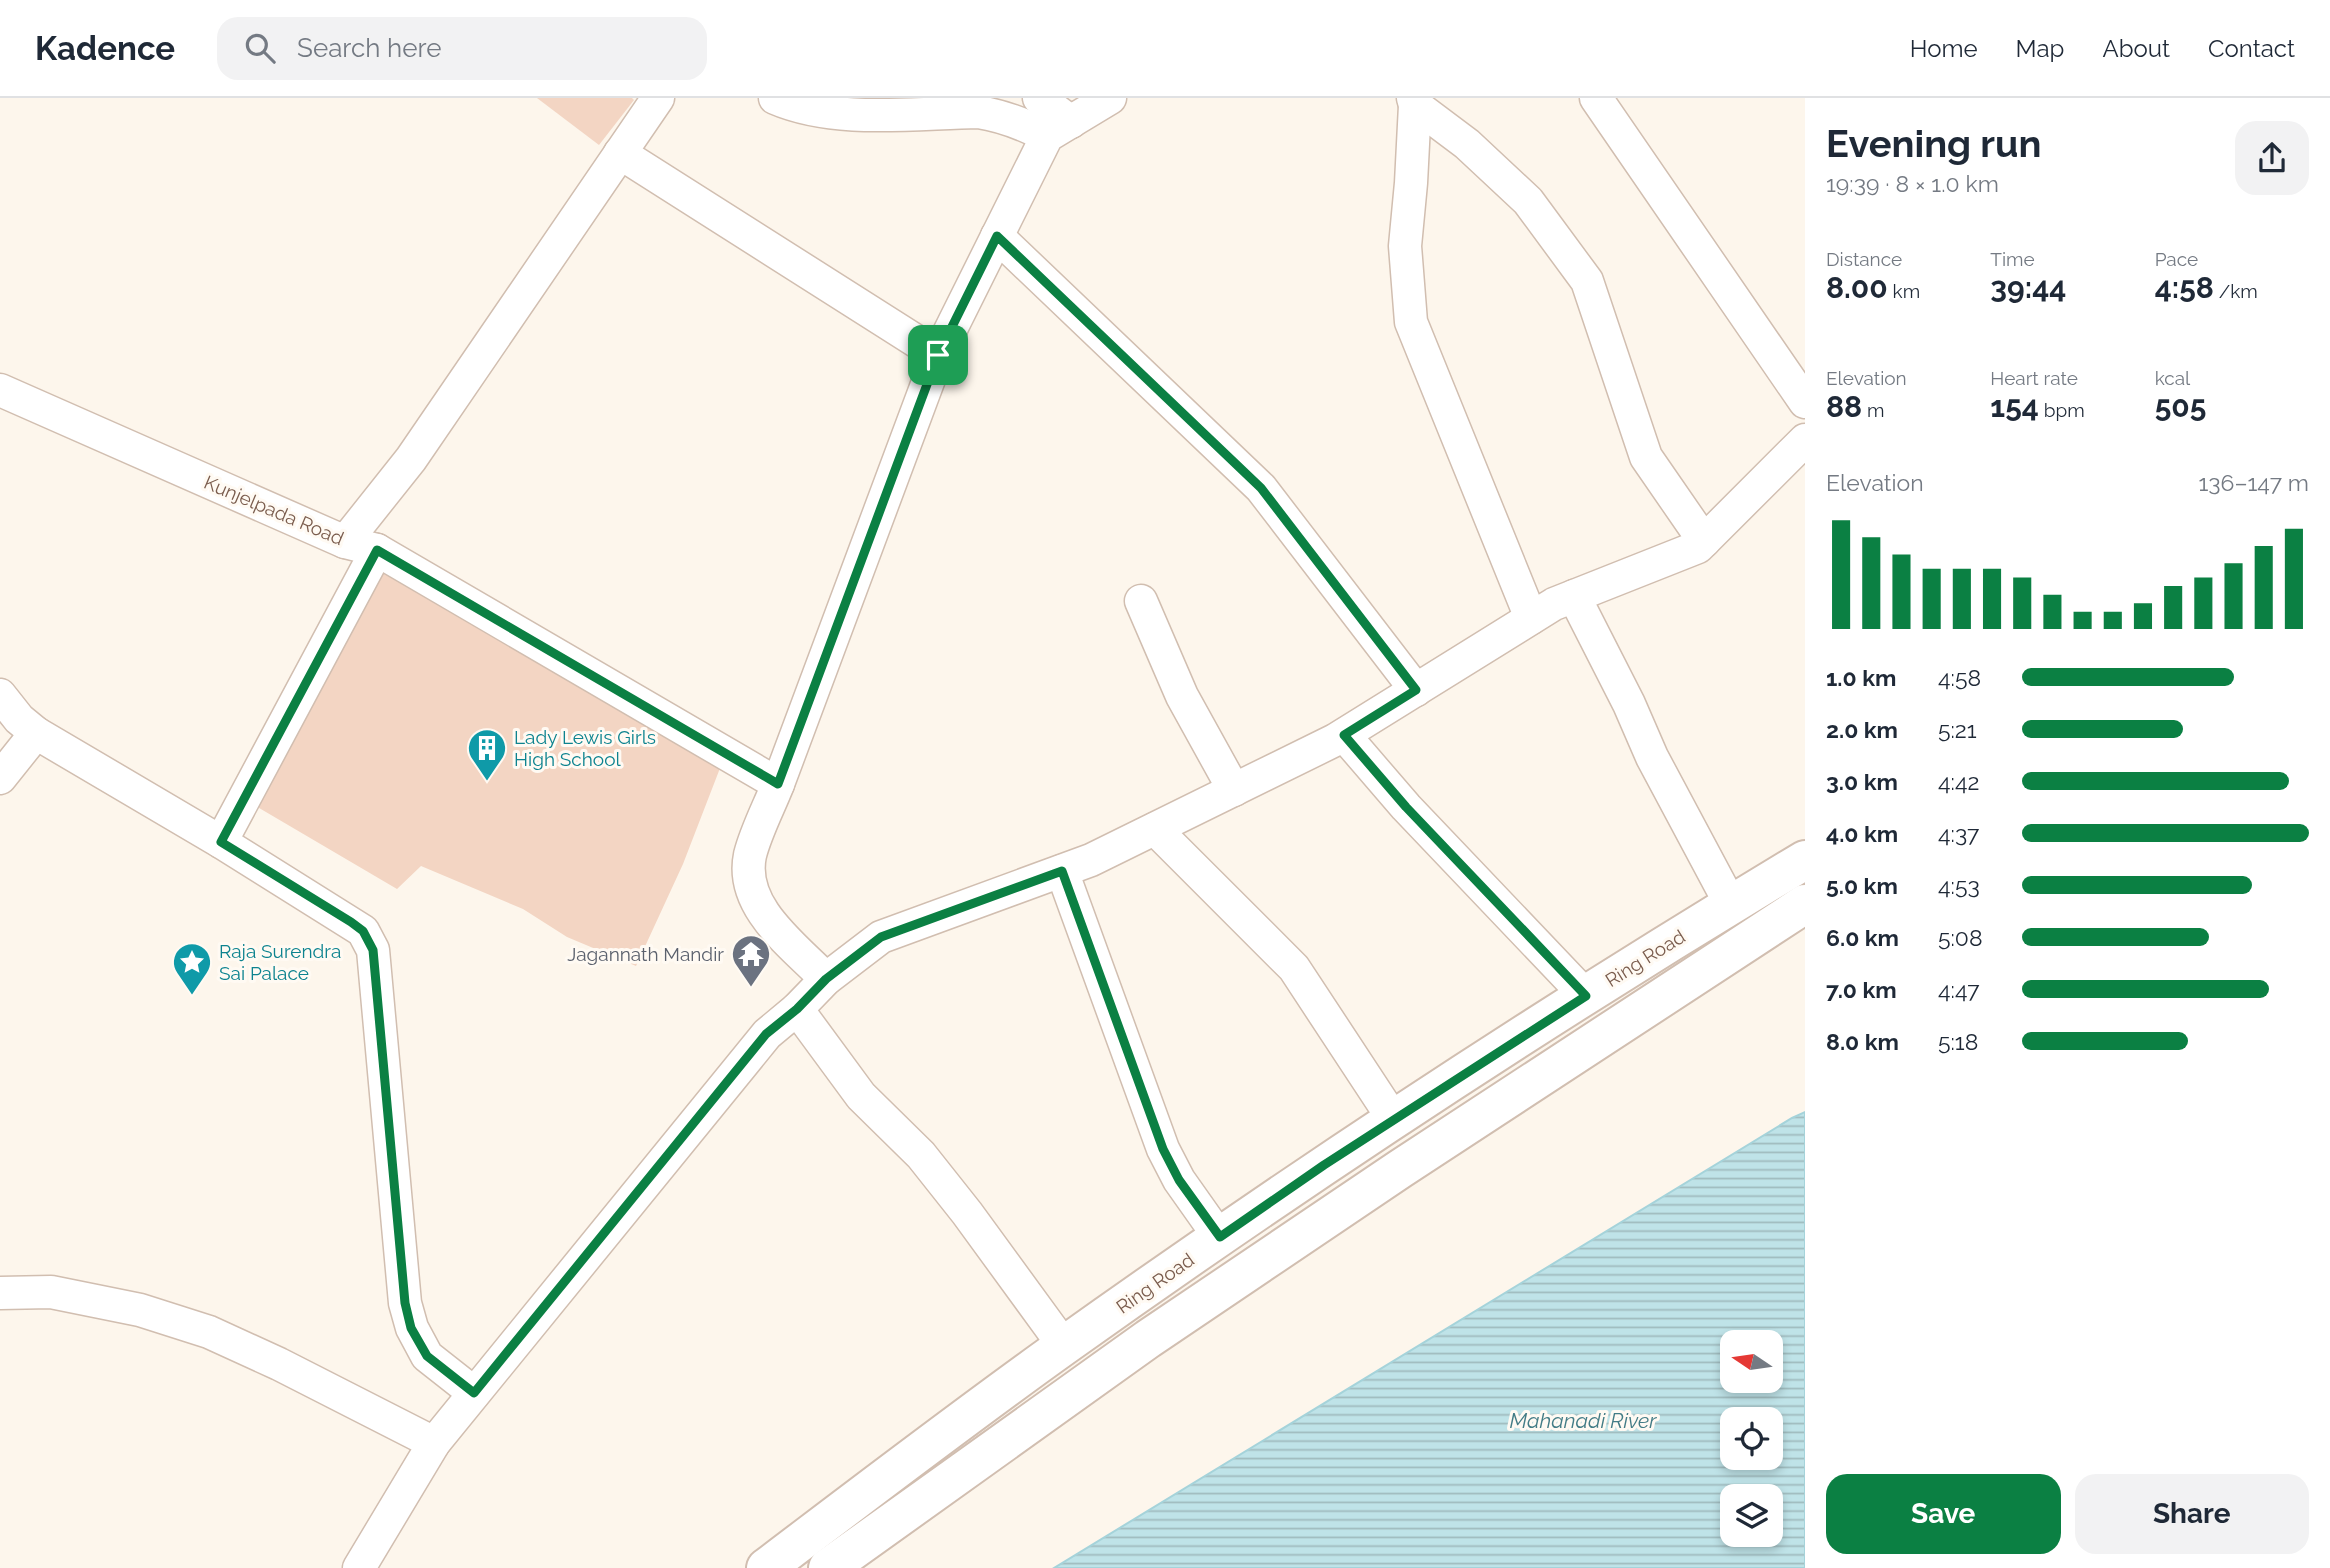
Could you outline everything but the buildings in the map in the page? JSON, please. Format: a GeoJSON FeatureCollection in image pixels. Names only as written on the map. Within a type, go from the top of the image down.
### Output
{"type":"FeatureCollection","features":[{"type":"Feature","properties":{"kind":"street"},"geometry":{"type":"LineString","coordinates":[[345,542],[411,459],[658,98]]}},
{"type":"Feature","properties":{"kind":"street"},"geometry":{"type":"LineString","coordinates":[[775,98],[800,108],[832,114],[978,112],[1018,121],[1079,114]]}},
{"type":"Feature","properties":{"kind":"street"},"geometry":{"type":"LineString","coordinates":[[1039,98],[1079,114]]}},
{"type":"Feature","properties":{"kind":"street"},"geometry":{"type":"LineString","coordinates":[[1596,98],[1746,320],[1805,402]]}},
{"type":"Feature","properties":{"kind":"street"},"geometry":{"type":"LineString","coordinates":[[1414,102],[1467,144],[1528,201],[1587,281],[1646,457],[1704,541]]}},
{"type":"Feature","properties":{"kind":"street"},"geometry":{"type":"LineString","coordinates":[[1414,102],[1405,246],[1412,322],[1531,618]]}},
{"type":"Feature","properties":{"kind":"street"},"geometry":{"type":"LineString","coordinates":[[826,979],[765,916],[751,888],[750,856],[938,355],[997,236],[1079,114]]}},
{"type":"Feature","properties":{"kind":"street"},"geometry":{"type":"LineString","coordinates":[[620,153],[938,355]]}},
{"type":"Feature","properties":{"kind":"street"},"geometry":{"type":"LineString","coordinates":[[997,236],[1261,488],[1416,690]]}},
{"type":"Feature","properties":{"kind":"street","name":"Kunjelpada Road"},"geometry":{"type":"LineString","coordinates":[[0,390],[345,542],[377,550],[778,784]]}},
{"type":"Feature","properties":{"kind":"street"},"geometry":{"type":"LineString","coordinates":[[359,1568],[434,1443],[766,1034],[797,1009],[826,979],[881,937],[1091,860],[1344,735],[1554,604],[1698,547],[1805,440]]}},
{"type":"Feature","properties":{"kind":"street"},"geometry":{"type":"LineString","coordinates":[[221,842],[377,550]]}},
{"type":"Feature","properties":{"kind":"street"},"geometry":{"type":"LineString","coordinates":[[1574,596],[1629,704],[1652,757],[1731,905]]}},
{"type":"Feature","properties":{"kind":"street"},"geometry":{"type":"LineString","coordinates":[[1141,601],[1182,696],[1234,790]]}},
{"type":"Feature","properties":{"kind":"street"},"geometry":{"type":"LineString","coordinates":[[0,695],[12,712],[36,733],[221,842],[363,931],[373,950],[405,1303],[411,1328],[427,1356],[474,1393]]}},
{"type":"Feature","properties":{"kind":"street"},"geometry":{"type":"LineString","coordinates":[[0,778],[36,733]]}},
{"type":"Feature","properties":{"kind":"street"},"geometry":{"type":"LineString","coordinates":[[1344,735],[1415,817],[1586,996]]}},
{"type":"Feature","properties":{"kind":"street"},"geometry":{"type":"LineString","coordinates":[[1155,829],[1294,968],[1394,1120]]}},
{"type":"Feature","properties":{"kind":"street","name":"Ring Road"},"geometry":{"type":"LineString","coordinates":[[766,1568],[1064,1346],[1324,1165],[1586,996],[1805,860]]}},
{"type":"Feature","properties":{"kind":"street"},"geometry":{"type":"LineString","coordinates":[[1062,871],[1163,1149],[1179,1180],[1220,1237]]}},
{"type":"Feature","properties":{"kind":"street"},"geometry":{"type":"LineString","coordinates":[[828,1568],[1147,1339],[1400,1169],[1805,904]]}},
{"type":"Feature","properties":{"kind":"street"},"geometry":{"type":"LineString","coordinates":[[797,1009],[862,1096],[921,1155],[967,1213],[1064,1346]]}},
{"type":"Feature","properties":{"kind":"street"},"geometry":{"type":"LineString","coordinates":[[0,1293],[51,1292],[140,1311],[209,1332],[279,1364],[434,1443]]}},
{"type":"Feature","properties":{"kind":"water","name":"Mahanadi River"},"geometry":{"type":"Polygon","coordinates":[[[1805,1112],[1805,1568],[1054,1568],[1792,1118],[1805,1112]]]}},
{"type":"Feature","properties":{"kind":"place","name":"Lady Lewis Girls High School"},"geometry":{"type":"Point","coordinates":[487,782]}},
{"type":"Feature","properties":{"kind":"place","name":"Jagannath Mandir"},"geometry":{"type":"Point","coordinates":[751,988]}},
{"type":"Feature","properties":{"kind":"place","name":"Raja Surendra Sai Palace"},"geometry":{"type":"Point","coordinates":[192,996]}},
{"type":"Feature","properties":{"kind":"route"},"geometry":{"type":"LineString","coordinates":[[997,236],[1261,488],[1416,690],[1344,735],[1406,807],[1586,996],[1324,1165],[1220,1237],[1179,1180],[1163,1149],[1062,871],[881,937],[826,979],[797,1009],[766,1034],[474,1393],[427,1356],[411,1328],[405,1303],[373,950],[363,931],[351,922],[221,842],[377,550],[778,784],[938,355],[997,236]]}}]}
